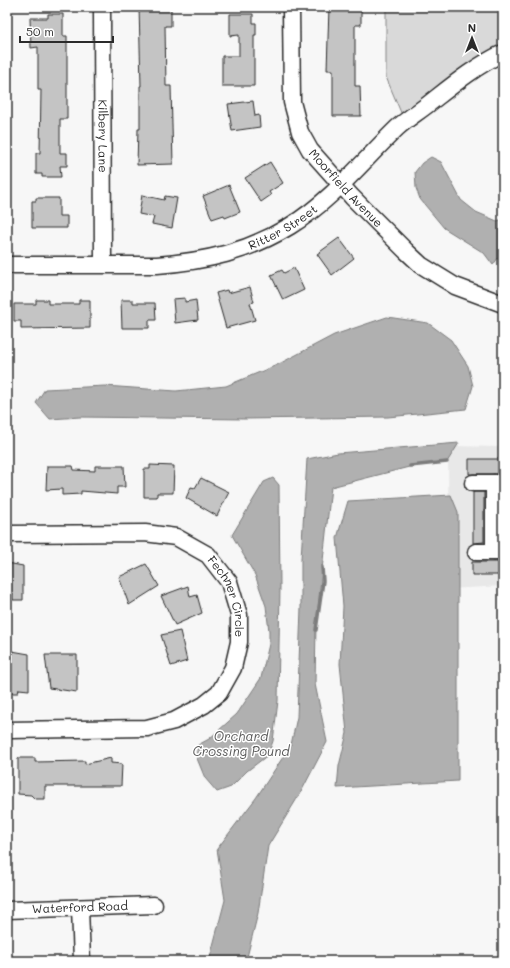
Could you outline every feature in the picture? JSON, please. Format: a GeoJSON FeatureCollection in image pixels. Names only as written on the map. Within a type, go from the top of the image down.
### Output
{"type":"FeatureCollection","features":[{"type":"Feature","properties":{"kind":"street","name":"Kilbery Lane"},"geometry":{"type":"LineString","coordinates":[[102,7],[103,264]]}},
{"type":"Feature","properties":{"kind":"street","name":"Moorfield Avenue"},"geometry":{"type":"LineString","coordinates":[[291,7],[292,94],[294,113],[302,136],[310,150],[341,185],[406,251],[421,264],[455,286],[503,304]]}},
{"type":"Feature","properties":{"kind":"street","name":"Ritter Street"},"geometry":{"type":"LineString","coordinates":[[7,265],[157,264],[188,262],[207,259],[257,244],[290,226],[310,212],[341,185],[399,127],[475,68],[503,52]]}},
{"type":"Feature","properties":{"kind":"street"},"geometry":{"type":"LineString","coordinates":[[473,483],[498,483],[499,552],[476,552]]}},
{"type":"Feature","properties":{"kind":"street","name":"Fechner Circle"},"geometry":{"type":"LineString","coordinates":[[7,534],[145,533],[176,537],[208,555],[229,582],[239,615],[239,642],[233,668],[219,693],[204,705],[174,722],[147,728],[7,730]]}},
{"type":"Feature","properties":{"kind":"street","name":"Waterford Road"},"geometry":{"type":"LineString","coordinates":[[7,910],[154,905]]}},
{"type":"Feature","properties":{"kind":"street"},"geometry":{"type":"LineString","coordinates":[[80,908],[82,961]]}},
{"type":"Feature","properties":{"kind":"shaded area"},"geometry":{"type":"Polygon","coordinates":[[[386,7],[503,7],[503,47],[402,115],[386,77],[386,7]]]}},
{"type":"Feature","properties":{"kind":"shaded area"},"geometry":{"type":"Polygon","coordinates":[[[448,446],[503,447],[503,586],[449,589],[448,446]]]}},
{"type":"Feature","properties":{"kind":"water"},"geometry":{"type":"Polygon","coordinates":[[[431,157],[441,162],[461,200],[476,212],[497,221],[503,219],[503,259],[498,258],[493,265],[484,253],[444,228],[420,199],[416,188],[415,172],[422,163],[431,157]]]}},
{"type":"Feature","properties":{"kind":"water"},"geometry":{"type":"Polygon","coordinates":[[[387,317],[428,323],[451,340],[468,366],[473,386],[466,409],[388,417],[244,419],[80,417],[50,419],[36,403],[45,389],[105,386],[176,391],[226,386],[277,365],[334,335],[387,317]]]}},
{"type":"Feature","properties":{"kind":"water"},"geometry":{"type":"Polygon","coordinates":[[[459,443],[447,462],[413,466],[331,487],[316,625],[315,684],[327,742],[301,792],[268,846],[258,913],[246,961],[209,961],[225,900],[217,849],[256,798],[291,745],[297,717],[301,608],[301,559],[307,459],[338,453],[459,443]]]}},
{"type":"Feature","properties":{"kind":"water","name":"Orchard Crossing Pound"},"geometry":{"type":"Polygon","coordinates":[[[273,478],[279,485],[280,587],[278,701],[273,741],[268,755],[247,771],[231,787],[217,792],[205,778],[196,756],[198,745],[209,739],[237,714],[261,678],[269,644],[266,606],[255,575],[232,535],[264,482],[273,478]]]}},
{"type":"Feature","properties":{"kind":"water"},"geometry":{"type":"Polygon","coordinates":[[[451,495],[458,512],[458,781],[337,788],[339,766],[347,733],[340,664],[343,606],[337,538],[348,501],[451,495]]]}},
{"type":"Feature","properties":{"kind":"building"},"geometry":{"type":"Polygon","coordinates":[[[139,7],[171,7],[171,26],[165,26],[166,86],[171,86],[173,164],[137,165],[141,86],[139,7]]]}},
{"type":"Feature","properties":{"kind":"building"},"geometry":{"type":"Polygon","coordinates":[[[329,7],[361,7],[361,25],[355,25],[355,86],[360,86],[361,116],[333,116],[333,70],[327,70],[329,7]]]}},
{"type":"Feature","properties":{"kind":"building"},"geometry":{"type":"Polygon","coordinates":[[[48,14],[63,14],[63,36],[67,36],[67,119],[60,119],[60,153],[67,153],[67,166],[60,166],[61,177],[42,177],[42,174],[36,174],[36,153],[40,153],[41,90],[38,90],[38,47],[31,48],[30,18],[48,18],[48,14]]]}},
{"type":"Feature","properties":{"kind":"building"},"geometry":{"type":"Polygon","coordinates":[[[230,14],[253,14],[253,23],[256,23],[256,35],[254,35],[254,86],[222,86],[222,56],[239,56],[239,35],[230,36],[230,14]]]}},
{"type":"Feature","properties":{"kind":"building"},"geometry":{"type":"Polygon","coordinates":[[[253,101],[255,116],[259,115],[260,127],[232,131],[228,104],[253,101]]]}},
{"type":"Feature","properties":{"kind":"building"},"geometry":{"type":"Polygon","coordinates":[[[270,162],[283,183],[269,192],[271,195],[261,202],[245,178],[270,162]]]}},
{"type":"Feature","properties":{"kind":"building"},"geometry":{"type":"Polygon","coordinates":[[[229,185],[240,212],[225,218],[224,215],[212,219],[203,196],[229,185]]]}},
{"type":"Feature","properties":{"kind":"building"},"geometry":{"type":"Polygon","coordinates":[[[142,195],[164,200],[165,196],[177,198],[172,228],[152,224],[154,217],[139,214],[142,195]]]}},
{"type":"Feature","properties":{"kind":"building"},"geometry":{"type":"Polygon","coordinates":[[[36,198],[59,198],[59,216],[67,216],[67,228],[32,228],[32,201],[36,201],[36,198]]]}},
{"type":"Feature","properties":{"kind":"building"},"geometry":{"type":"Polygon","coordinates":[[[339,238],[354,258],[332,275],[317,254],[339,238]]]}},
{"type":"Feature","properties":{"kind":"building"},"geometry":{"type":"Polygon","coordinates":[[[294,268],[304,290],[283,300],[271,275],[282,270],[284,273],[294,268]]]}},
{"type":"Feature","properties":{"kind":"building"},"geometry":{"type":"Polygon","coordinates":[[[250,287],[254,302],[250,303],[255,320],[226,328],[216,293],[227,290],[228,293],[250,287]]]}},
{"type":"Feature","properties":{"kind":"building"},"geometry":{"type":"Polygon","coordinates":[[[185,298],[185,302],[196,300],[198,320],[175,323],[173,299],[185,298]]]}},
{"type":"Feature","properties":{"kind":"building"},"geometry":{"type":"Polygon","coordinates":[[[36,300],[48,300],[48,304],[79,304],[79,300],[90,300],[90,328],[21,329],[21,321],[14,321],[14,304],[36,304],[36,300]]]}},
{"type":"Feature","properties":{"kind":"building"},"geometry":{"type":"Polygon","coordinates":[[[121,300],[133,300],[133,303],[155,303],[156,320],[149,320],[149,328],[122,328],[121,300]]]}},
{"type":"Feature","properties":{"kind":"building"},"geometry":{"type":"Polygon","coordinates":[[[469,459],[503,459],[503,474],[469,474],[469,459]]]}},
{"type":"Feature","properties":{"kind":"building"},"geometry":{"type":"Polygon","coordinates":[[[150,465],[174,466],[173,493],[157,493],[157,497],[144,497],[144,469],[150,469],[150,465]]]}},
{"type":"Feature","properties":{"kind":"building"},"geometry":{"type":"Polygon","coordinates":[[[47,466],[73,466],[74,470],[95,471],[95,466],[124,466],[125,487],[117,487],[117,494],[81,491],[81,494],[62,495],[62,489],[46,490],[47,466]]]}},
{"type":"Feature","properties":{"kind":"building"},"geometry":{"type":"Polygon","coordinates":[[[201,478],[229,492],[217,516],[186,498],[191,487],[195,488],[201,478]]]}},
{"type":"Feature","properties":{"kind":"building"},"geometry":{"type":"Polygon","coordinates":[[[473,492],[484,492],[484,542],[473,543],[473,492]]]}},
{"type":"Feature","properties":{"kind":"building"},"geometry":{"type":"Polygon","coordinates":[[[472,562],[503,562],[503,575],[472,575],[472,562]]]}},
{"type":"Feature","properties":{"kind":"building"},"geometry":{"type":"Polygon","coordinates":[[[7,563],[23,566],[23,600],[13,600],[13,593],[7,593],[7,563]]]}},
{"type":"Feature","properties":{"kind":"building"},"geometry":{"type":"Polygon","coordinates":[[[146,564],[159,586],[129,605],[119,577],[146,564]]]}},
{"type":"Feature","properties":{"kind":"building"},"geometry":{"type":"Polygon","coordinates":[[[188,586],[190,597],[197,595],[202,613],[175,625],[161,596],[188,586]]]}},
{"type":"Feature","properties":{"kind":"building"},"geometry":{"type":"Polygon","coordinates":[[[180,631],[187,661],[171,666],[161,635],[180,631]]]}},
{"type":"Feature","properties":{"kind":"building"},"geometry":{"type":"Polygon","coordinates":[[[12,651],[29,654],[29,690],[19,689],[18,693],[7,693],[7,652],[12,651]]]}},
{"type":"Feature","properties":{"kind":"building"},"geometry":{"type":"Polygon","coordinates":[[[45,655],[77,655],[77,692],[49,688],[45,655]]]}},
{"type":"Feature","properties":{"kind":"building"},"geometry":{"type":"Polygon","coordinates":[[[18,758],[35,758],[35,762],[85,761],[85,764],[111,758],[111,763],[122,764],[121,786],[45,786],[45,799],[35,799],[31,795],[18,794],[18,758]]]}},
{"type":"Feature","properties":{"kind":"waterway"},"geometry":{"type":"LineString","coordinates":[[410,466],[447,462]]}},
{"type":"Feature","properties":{"kind":"waterway"},"geometry":{"type":"LineString","coordinates":[[316,630],[323,581],[322,567]]}}]}
